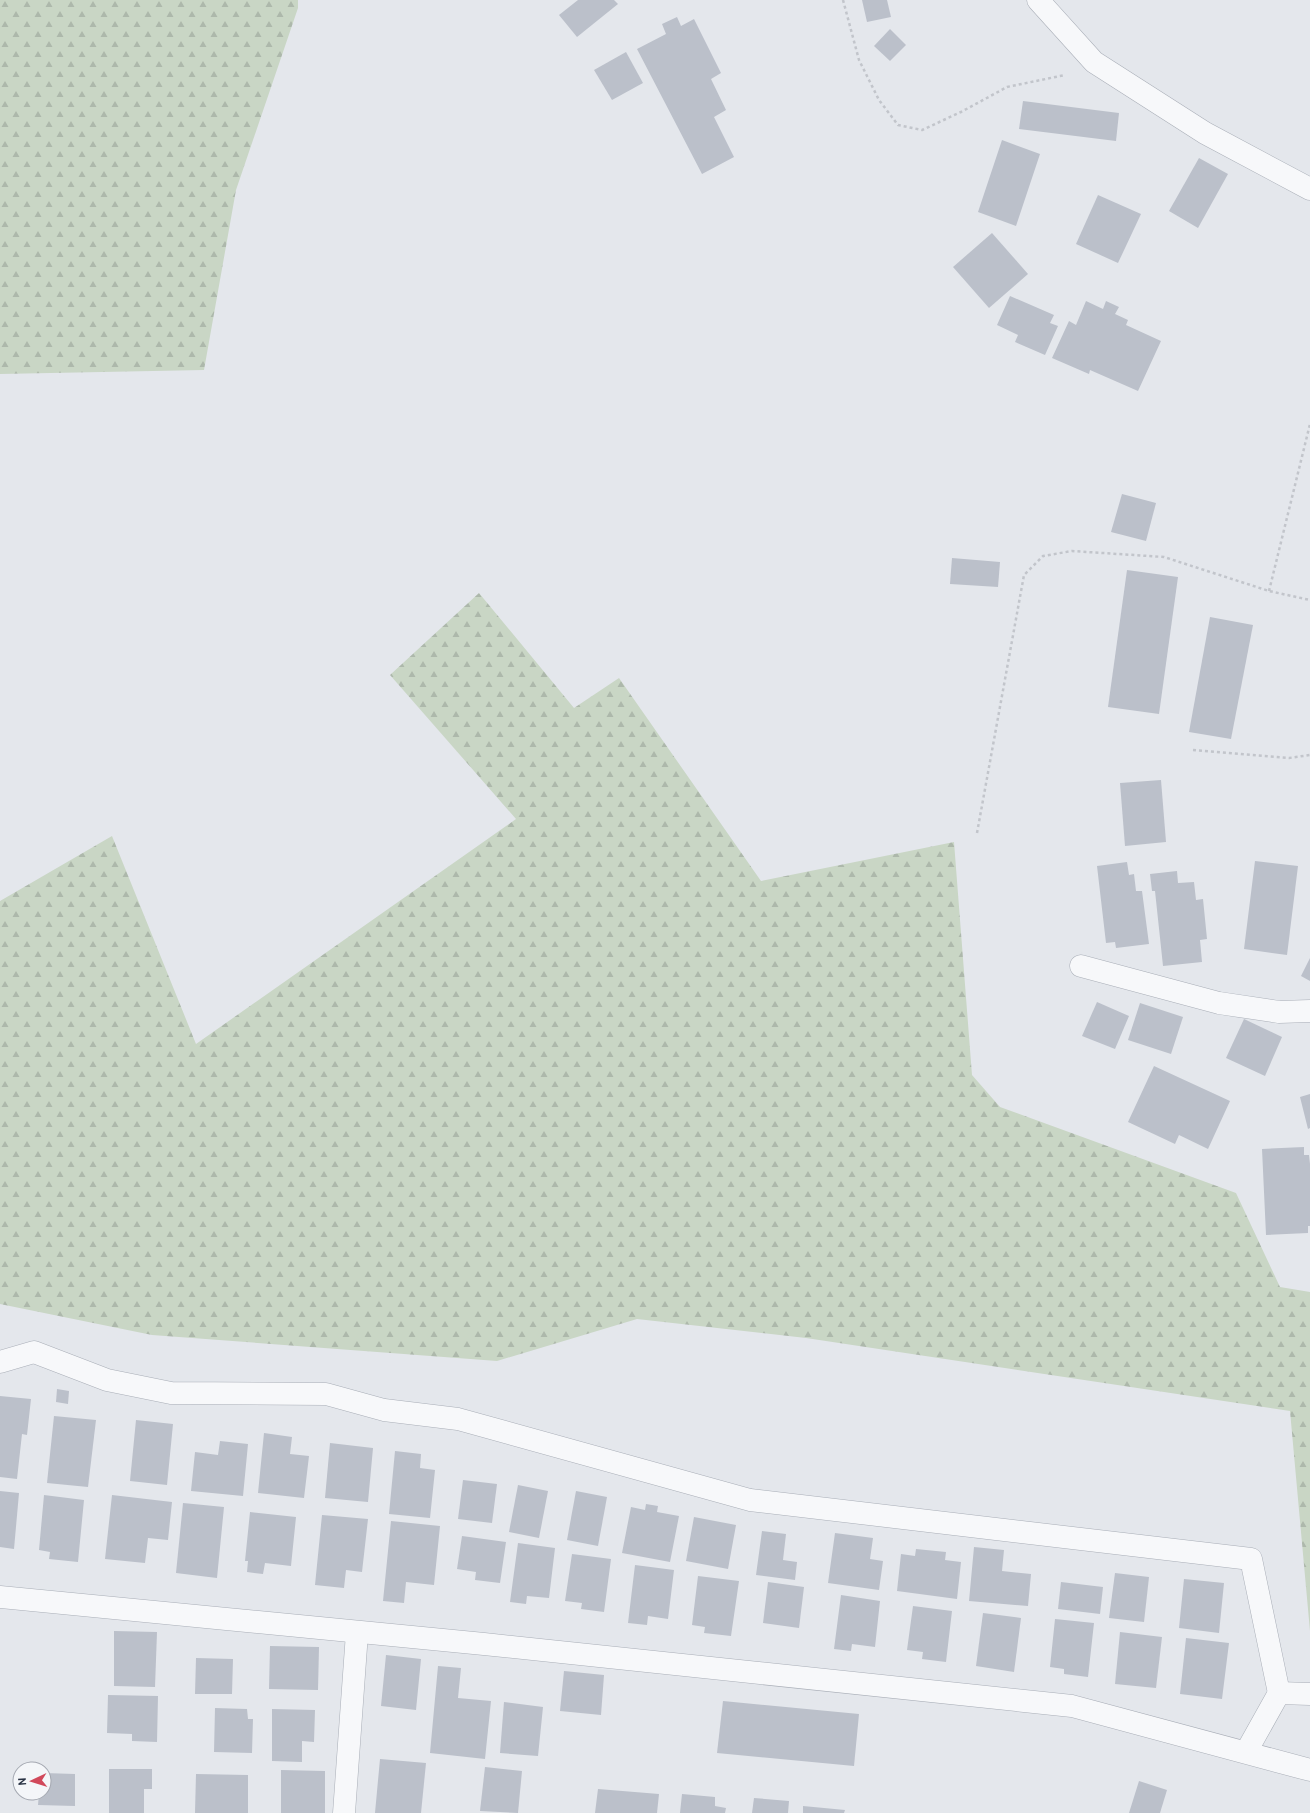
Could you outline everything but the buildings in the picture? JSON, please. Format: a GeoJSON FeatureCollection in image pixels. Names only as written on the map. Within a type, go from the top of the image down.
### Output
{"type":"FeatureCollection","features":[{"type":"Feature","properties":{"kind":"street"},"geometry":{"type":"LineString","coordinates":[[1038,0],[1094,62],[1205,133],[1310,189]]}},
{"type":"Feature","properties":{"kind":"street"},"geometry":{"type":"LineString","coordinates":[[1081,966],[1219,1003],[1279,1012],[1310,1011]]}},
{"type":"Feature","properties":{"kind":"street"},"geometry":{"type":"LineString","coordinates":[[0,1362],[34,1352],[107,1380],[171,1393],[326,1394],[384,1410],[458,1419],[750,1500],[1251,1559],[1279,1693],[1246,1752]]}},
{"type":"Feature","properties":{"kind":"street"},"geometry":{"type":"LineString","coordinates":[[0,1597],[492,1645],[1072,1706],[1310,1770]]}},
{"type":"Feature","properties":{"kind":"street"},"geometry":{"type":"LineString","coordinates":[[344,1813],[357,1633]]}},
{"type":"Feature","properties":{"kind":"street"},"geometry":{"type":"LineString","coordinates":[[1279,1693],[1310,1694]]}},
{"type":"Feature","properties":{"kind":"path"},"geometry":{"type":"LineString","coordinates":[[843,0],[859,60],[879,100],[898,125],[922,130],[961,112],[1007,87],[1076,73],[1094,62]]}},
{"type":"Feature","properties":{"kind":"path"},"geometry":{"type":"LineString","coordinates":[[1269,590],[1310,424]]}},
{"type":"Feature","properties":{"kind":"path"},"geometry":{"type":"LineString","coordinates":[[977,833],[1024,575],[1043,556],[1072,551],[1164,557],[1269,590],[1310,600]]}},
{"type":"Feature","properties":{"kind":"path"},"geometry":{"type":"LineString","coordinates":[[1193,750],[1289,758],[1310,755]]}},
{"type":"Feature","properties":{"kind":"green space"},"geometry":{"type":"Polygon","coordinates":[[[0,0],[298,0],[298,8],[236,190],[204,370],[0,374],[0,0]]]}},
{"type":"Feature","properties":{"kind":"green space"},"geometry":{"type":"Polygon","coordinates":[[[479,593],[574,708],[619,678],[761,881],[954,842],[972,1075],[1000,1107],[1236,1193],[1280,1287],[1310,1292],[1310,1631],[1290,1411],[806,1338],[637,1319],[497,1361],[152,1335],[0,1304],[0,901],[112,836],[196,1044],[516,819],[390,675],[479,593]]]}}]}
